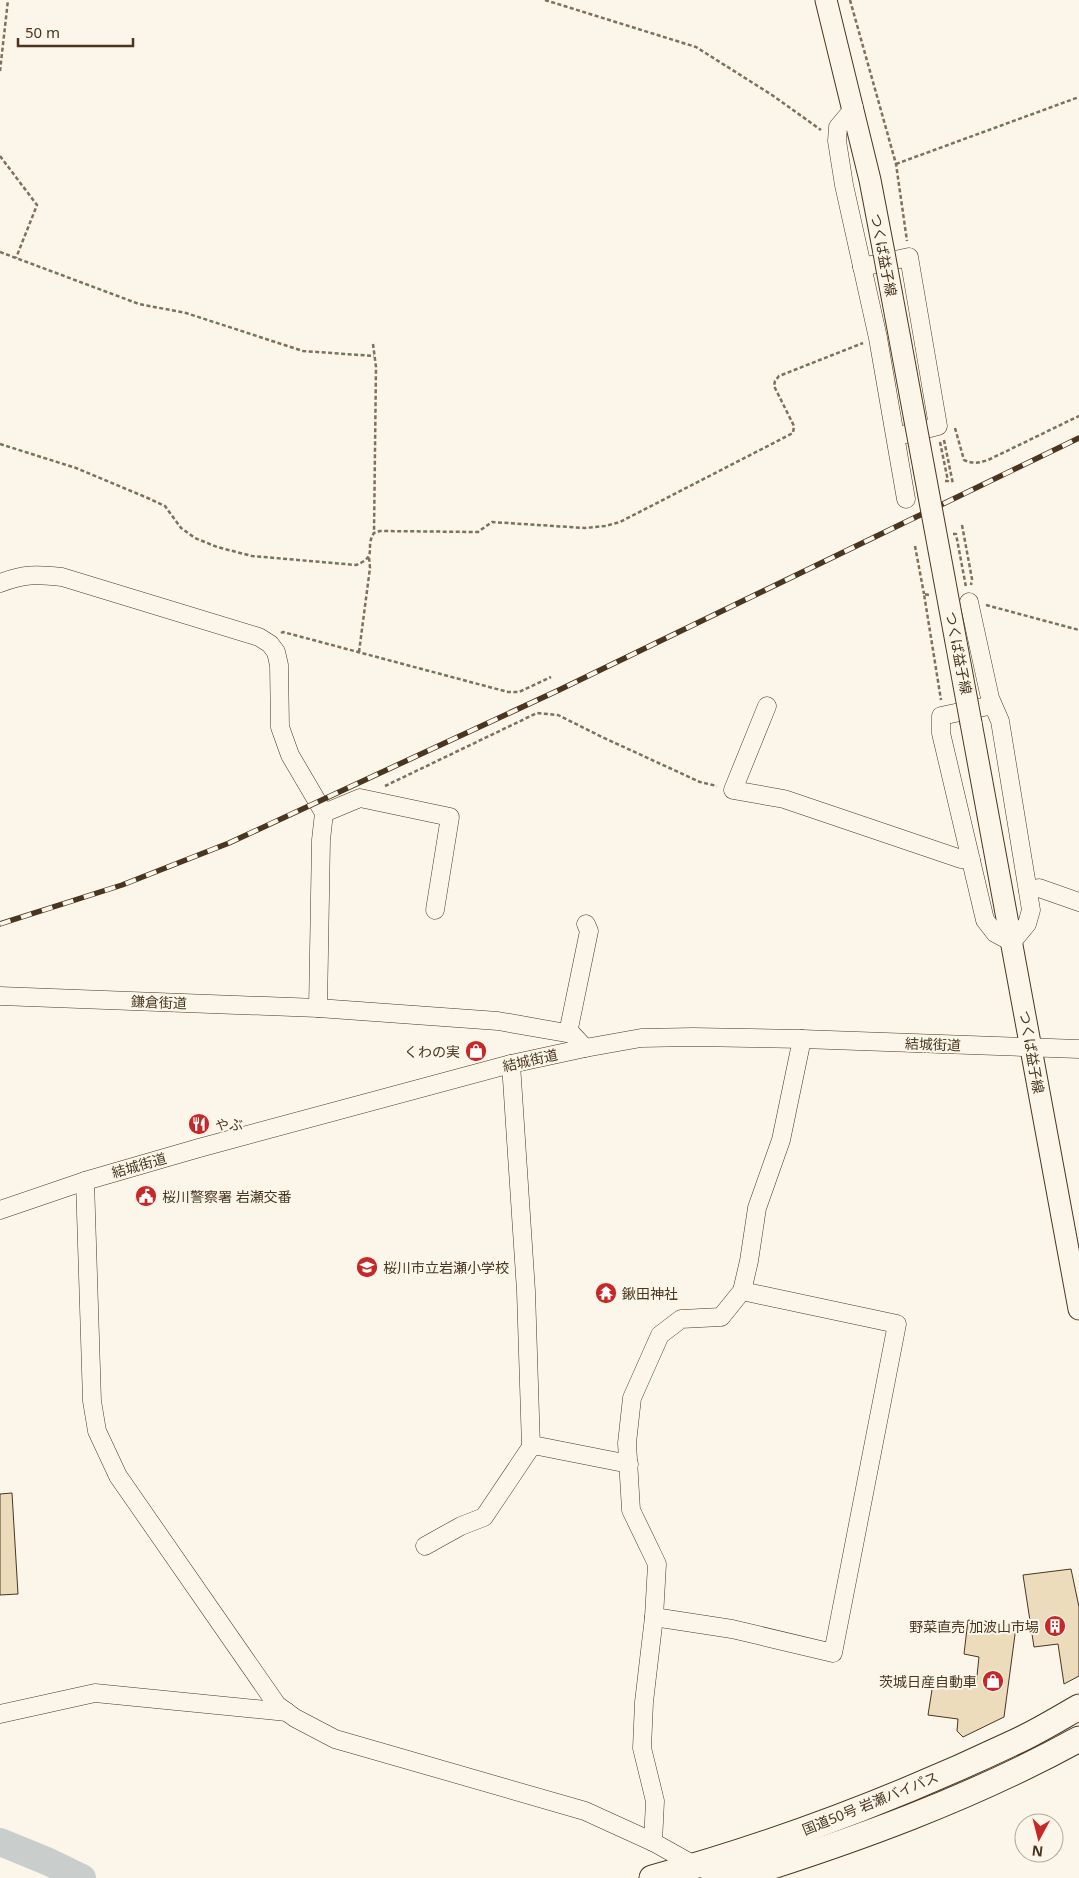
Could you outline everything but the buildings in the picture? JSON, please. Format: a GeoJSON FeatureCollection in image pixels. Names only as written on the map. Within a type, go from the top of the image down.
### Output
{"type":"FeatureCollection","features":[{"type":"Feature","properties":{"kind":"highway","name":"国道50号 岩瀬バイパス"},"geometry":{"type":"LineString","coordinates":[[652,1878],[771,1842],[900,1793],[1017,1742],[1079,1707]]}},
{"type":"Feature","properties":{"kind":"highway","name":"国道50号 岩瀬バイパス"},"geometry":{"type":"LineString","coordinates":[[735,1878],[903,1822],[1035,1763],[1079,1739]]}},
{"type":"Feature","properties":{"kind":"main road","name":"つくば益子線"},"geometry":{"type":"LineString","coordinates":[[826,0],[854,108],[870,180],[1079,1309]]}},
{"type":"Feature","properties":{"kind":"street"},"geometry":{"type":"LineString","coordinates":[[854,108],[838,127],[837,141],[844,185],[878,338],[906,499]]}},
{"type":"Feature","properties":{"kind":"street"},"geometry":{"type":"LineString","coordinates":[[862,267],[909,257],[920,327],[943,428],[895,437]]}},
{"type":"Feature","properties":{"kind":"street"},"geometry":{"type":"LineString","coordinates":[[878,338],[920,327]]}},
{"type":"Feature","properties":{"kind":"street"},"geometry":{"type":"LineString","coordinates":[[0,583],[16,577],[37,574],[62,577],[259,637],[270,644],[276,652],[279,665],[280,727],[290,755],[324,813],[321,840],[318,1008]]}},
{"type":"Feature","properties":{"kind":"street"},"geometry":{"type":"LineString","coordinates":[[969,602],[993,705],[1000,721],[1031,910],[1030,918],[1012,942],[995,933],[985,920],[941,733],[941,716],[993,705]]}},
{"type":"Feature","properties":{"kind":"street"},"geometry":{"type":"LineString","coordinates":[[767,706],[733,790],[784,799],[961,859],[971,860]]}},
{"type":"Feature","properties":{"kind":"street"},"geometry":{"type":"LineString","coordinates":[[324,813],[360,798],[450,817],[435,910]]}},
{"type":"Feature","properties":{"kind":"street"},"geometry":{"type":"LineString","coordinates":[[1028,890],[1039,888],[1079,902]]}},
{"type":"Feature","properties":{"kind":"street"},"geometry":{"type":"LineString","coordinates":[[585,1048],[572,1034],[568,1033],[589,931],[586,924]]}},
{"type":"Feature","properties":{"kind":"street","name":"鎌倉街道"},"geometry":{"type":"LineString","coordinates":[[0,996],[318,1008],[498,1022],[568,1033]]}},
{"type":"Feature","properties":{"kind":"street","name":"結城街道"},"geometry":{"type":"LineString","coordinates":[[0,1210],[85,1181],[208,1145],[511,1064],[641,1038],[693,1037],[1079,1049]]}},
{"type":"Feature","properties":{"kind":"street"},"geometry":{"type":"LineString","coordinates":[[653,1842],[655,1801],[642,1748],[644,1702],[654,1617],[657,1564],[632,1510],[627,1443],[632,1398],[660,1335],[681,1319],[721,1318],[742,1291],[749,1261],[757,1208],[780,1140],[802,1040]]}},
{"type":"Feature","properties":{"kind":"street"},"geometry":{"type":"LineString","coordinates":[[424,1546],[461,1526],[484,1517],[530,1447],[526,1291],[511,1064]]}},
{"type":"Feature","properties":{"kind":"street"},"geometry":{"type":"LineString","coordinates":[[85,1181],[92,1401],[97,1431],[118,1476],[277,1705],[294,1718],[335,1739],[585,1811],[653,1842],[696,1866],[727,1878]]}},
{"type":"Feature","properties":{"kind":"street"},"geometry":{"type":"LineString","coordinates":[[654,1617],[732,1629],[833,1653],[898,1324],[742,1291]]}},
{"type":"Feature","properties":{"kind":"street"},"geometry":{"type":"LineString","coordinates":[[530,1447],[538,1446],[628,1464]]}},
{"type":"Feature","properties":{"kind":"street"},"geometry":{"type":"LineString","coordinates":[[0,1714],[95,1693],[287,1712]]}},
{"type":"Feature","properties":{"kind":"path"},"geometry":{"type":"LineString","coordinates":[[0,71],[8,0]]}},
{"type":"Feature","properties":{"kind":"path"},"geometry":{"type":"LineString","coordinates":[[545,0],[696,46],[772,95],[837,141]]}},
{"type":"Feature","properties":{"kind":"path"},"geometry":{"type":"LineString","coordinates":[[850,0],[896,164],[909,257]]}},
{"type":"Feature","properties":{"kind":"path"},"geometry":{"type":"LineString","coordinates":[[896,164],[1079,97]]}},
{"type":"Feature","properties":{"kind":"path"},"geometry":{"type":"LineString","coordinates":[[0,156],[37,205],[15,259]]}},
{"type":"Feature","properties":{"kind":"path"},"geometry":{"type":"LineString","coordinates":[[0,252],[139,304],[186,313],[303,351],[374,356]]}},
{"type":"Feature","properties":{"kind":"path"},"geometry":{"type":"LineString","coordinates":[[374,533],[478,532],[492,522],[585,528],[620,522],[793,433],[794,426],[774,386],[779,376],[878,338]]}},
{"type":"Feature","properties":{"kind":"path"},"geometry":{"type":"LineString","coordinates":[[359,652],[370,568],[371,537],[374,533],[376,367],[373,344]]}},
{"type":"Feature","properties":{"kind":"path"},"geometry":{"type":"LineString","coordinates":[[943,428],[964,460],[970,463],[979,463],[1079,416]]}},
{"type":"Feature","properties":{"kind":"path"},"geometry":{"type":"LineString","coordinates":[[943,428],[948,481],[944,482]]}},
{"type":"Feature","properties":{"kind":"path"},"geometry":{"type":"LineString","coordinates":[[943,428],[953,484]]}},
{"type":"Feature","properties":{"kind":"path"},"geometry":{"type":"LineString","coordinates":[[0,444],[76,468],[165,506],[181,528],[195,538],[216,547],[252,556],[356,565],[365,562],[369,557]]}},
{"type":"Feature","properties":{"kind":"path"},"geometry":{"type":"LineString","coordinates":[[962,525],[972,579],[969,602]]}},
{"type":"Feature","properties":{"kind":"path"},"geometry":{"type":"LineString","coordinates":[[952,534],[956,534],[964,577]]}},
{"type":"Feature","properties":{"kind":"path"},"geometry":{"type":"LineString","coordinates":[[915,546],[924,594]]}},
{"type":"Feature","properties":{"kind":"path"},"geometry":{"type":"LineString","coordinates":[[270,644],[275,635],[283,632],[508,692],[519,692],[551,676]]}},
{"type":"Feature","properties":{"kind":"path"},"geometry":{"type":"LineString","coordinates":[[360,798],[537,714],[558,715],[700,782],[733,790]]}},
{"type":"Feature","properties":{"kind":"waterway"},"geometry":{"type":"LineString","coordinates":[[0,1842],[82,1878]]}},
{"type":"Feature","properties":{"kind":"railway"},"geometry":{"type":"LineString","coordinates":[[0,924],[122,885],[229,843],[559,690],[1079,438]]}},
{"type":"Feature","properties":{"kind":"place","name":"くわの実"},"geometry":{"type":"Point","coordinates":[476,1051]}},
{"type":"Feature","properties":{"kind":"place","name":"やぶ"},"geometry":{"type":"Point","coordinates":[199,1124]}},
{"type":"Feature","properties":{"kind":"place","name":"桜川警察署 岩瀬交番"},"geometry":{"type":"Point","coordinates":[146,1196]}},
{"type":"Feature","properties":{"kind":"place","name":"桜川市立岩瀬小学校"},"geometry":{"type":"Point","coordinates":[367,1267]}},
{"type":"Feature","properties":{"kind":"place","name":"鍬田神社"},"geometry":{"type":"Point","coordinates":[606,1293]}},
{"type":"Feature","properties":{"kind":"place","name":"野菜直売 加波山市場"},"geometry":{"type":"Point","coordinates":[1055,1626]}},
{"type":"Feature","properties":{"kind":"place","name":"茨城日産自動車"},"geometry":{"type":"Point","coordinates":[993,1681]}}]}
